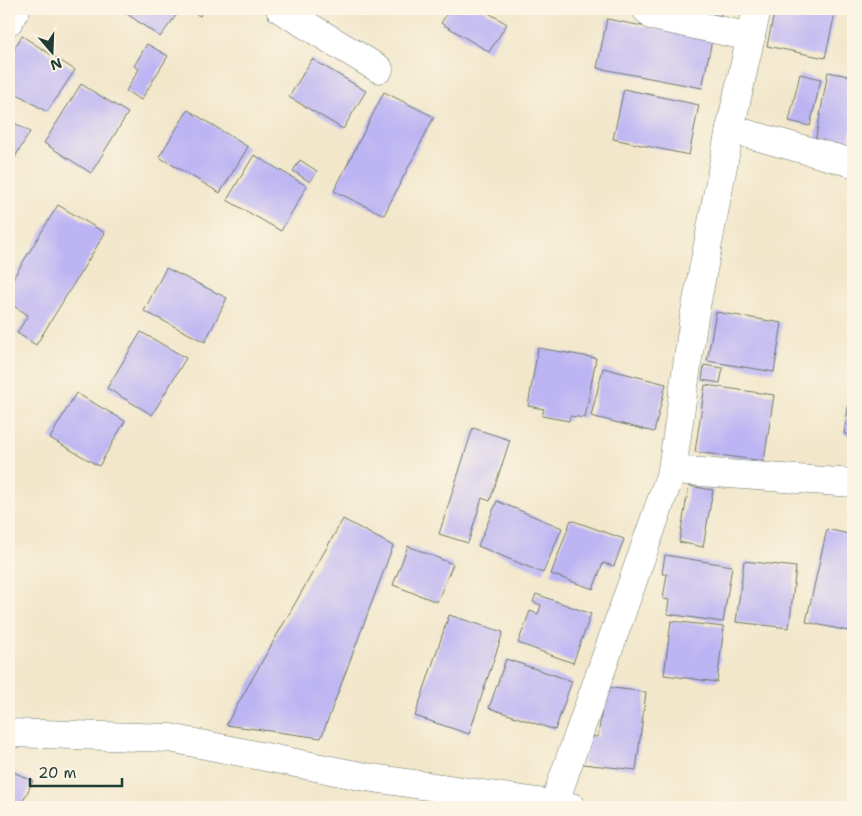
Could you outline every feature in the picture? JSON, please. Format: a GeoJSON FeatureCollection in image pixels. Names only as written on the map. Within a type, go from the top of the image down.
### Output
{"type":"FeatureCollection","features":[{"type":"Feature","properties":{"kind":"street"},"geometry":{"type":"LineString","coordinates":[[9,21],[16,9]]}},
{"type":"Feature","properties":{"kind":"street"},"geometry":{"type":"LineString","coordinates":[[280,9],[379,69]]}},
{"type":"Feature","properties":{"kind":"street"},"geometry":{"type":"LineString","coordinates":[[646,9],[653,16],[751,37]]}},
{"type":"Feature","properties":{"kind":"street"},"geometry":{"type":"LineString","coordinates":[[9,733],[170,738],[366,777],[563,806],[672,470],[694,317],[730,130],[757,9]]}},
{"type":"Feature","properties":{"kind":"street"},"geometry":{"type":"LineString","coordinates":[[730,130],[853,163]]}},
{"type":"Feature","properties":{"kind":"street"},"geometry":{"type":"LineString","coordinates":[[672,470],[853,483]]}},
{"type":"Feature","properties":{"kind":"building"},"geometry":{"type":"Polygon","coordinates":[[[120,9],[181,9],[160,37],[120,9]]]}},
{"type":"Feature","properties":{"kind":"building"},"geometry":{"type":"Polygon","coordinates":[[[186,9],[204,9],[200,16],[186,9]]]}},
{"type":"Feature","properties":{"kind":"building"},"geometry":{"type":"Polygon","coordinates":[[[450,9],[482,9],[507,24],[489,52],[441,23],[450,9]]]}},
{"type":"Feature","properties":{"kind":"building"},"geometry":{"type":"Polygon","coordinates":[[[686,9],[722,9],[720,19],[686,9]]]}},
{"type":"Feature","properties":{"kind":"building"},"geometry":{"type":"Polygon","coordinates":[[[775,9],[836,9],[825,58],[767,46],[775,9]]]}},
{"type":"Feature","properties":{"kind":"building"},"geometry":{"type":"Polygon","coordinates":[[[607,19],[712,40],[702,88],[597,68],[607,19]]]}},
{"type":"Feature","properties":{"kind":"building"},"geometry":{"type":"Polygon","coordinates":[[[22,36],[75,70],[47,112],[9,89],[9,57],[22,36]]]}},
{"type":"Feature","properties":{"kind":"building"},"geometry":{"type":"Polygon","coordinates":[[[147,44],[168,56],[141,100],[126,91],[139,69],[134,66],[147,44]]]}},
{"type":"Feature","properties":{"kind":"building"},"geometry":{"type":"Polygon","coordinates":[[[312,59],[366,91],[343,129],[289,97],[312,59]]]}},
{"type":"Feature","properties":{"kind":"building"},"geometry":{"type":"Polygon","coordinates":[[[828,72],[853,77],[853,131],[851,130],[848,148],[815,142],[828,72]]]}},
{"type":"Feature","properties":{"kind":"building"},"geometry":{"type":"Polygon","coordinates":[[[800,74],[821,79],[810,126],[789,121],[800,74]]]}},
{"type":"Feature","properties":{"kind":"building"},"geometry":{"type":"Polygon","coordinates":[[[81,84],[128,113],[91,173],[44,143],[81,84]]]}},
{"type":"Feature","properties":{"kind":"building"},"geometry":{"type":"Polygon","coordinates":[[[624,89],[699,105],[689,155],[613,139],[624,89]]]}},
{"type":"Feature","properties":{"kind":"building"},"geometry":{"type":"Polygon","coordinates":[[[384,92],[434,117],[384,215],[334,191],[384,92]]]}},
{"type":"Feature","properties":{"kind":"building"},"geometry":{"type":"Polygon","coordinates":[[[188,110],[248,147],[220,193],[159,157],[188,110]]]}},
{"type":"Feature","properties":{"kind":"building"},"geometry":{"type":"Polygon","coordinates":[[[9,120],[30,132],[9,167],[9,120]]]}},
{"type":"Feature","properties":{"kind":"building"},"geometry":{"type":"Polygon","coordinates":[[[254,155],[307,186],[281,231],[227,200],[254,155]]]}},
{"type":"Feature","properties":{"kind":"building"},"geometry":{"type":"Polygon","coordinates":[[[300,160],[317,171],[310,182],[293,171],[300,160]]]}},
{"type":"Feature","properties":{"kind":"building"},"geometry":{"type":"Polygon","coordinates":[[[58,205],[105,233],[36,345],[17,333],[28,315],[9,303],[15,294],[9,290],[9,285],[58,205]]]}},
{"type":"Feature","properties":{"kind":"building"},"geometry":{"type":"Polygon","coordinates":[[[166,268],[227,298],[205,342],[144,311],[166,268]]]}},
{"type":"Feature","properties":{"kind":"building"},"geometry":{"type":"Polygon","coordinates":[[[716,312],[782,323],[774,372],[707,361],[716,312]]]}},
{"type":"Feature","properties":{"kind":"building"},"geometry":{"type":"Polygon","coordinates":[[[141,332],[186,358],[152,415],[107,388],[141,332]]]}},
{"type":"Feature","properties":{"kind":"building"},"geometry":{"type":"Polygon","coordinates":[[[538,348],[596,358],[585,418],[570,416],[569,421],[542,416],[544,409],[528,406],[538,348]]]}},
{"type":"Feature","properties":{"kind":"building"},"geometry":{"type":"Polygon","coordinates":[[[704,365],[723,368],[720,383],[702,380],[704,365]]]}},
{"type":"Feature","properties":{"kind":"building"},"geometry":{"type":"Polygon","coordinates":[[[603,368],[666,384],[654,432],[591,416],[603,368]]]}},
{"type":"Feature","properties":{"kind":"building"},"geometry":{"type":"Polygon","coordinates":[[[853,383],[853,436],[844,434],[853,383]]]}},
{"type":"Feature","properties":{"kind":"building"},"geometry":{"type":"Polygon","coordinates":[[[705,385],[774,395],[764,461],[695,452],[705,385]]]}},
{"type":"Feature","properties":{"kind":"building"},"geometry":{"type":"Polygon","coordinates":[[[76,393],[125,421],[99,466],[50,438],[76,393]]]}},
{"type":"Feature","properties":{"kind":"building"},"geometry":{"type":"Polygon","coordinates":[[[473,428],[510,440],[490,501],[482,498],[468,543],[439,534],[473,428]]]}},
{"type":"Feature","properties":{"kind":"building"},"geometry":{"type":"Polygon","coordinates":[[[689,486],[713,490],[703,547],[679,542],[689,486]]]}},
{"type":"Feature","properties":{"kind":"building"},"geometry":{"type":"Polygon","coordinates":[[[497,501],[562,528],[543,573],[478,546],[497,501]]]}},
{"type":"Feature","properties":{"kind":"building"},"geometry":{"type":"Polygon","coordinates":[[[343,519],[393,546],[321,738],[226,725],[343,519]]]}},
{"type":"Feature","properties":{"kind":"building"},"geometry":{"type":"Polygon","coordinates":[[[571,520],[624,539],[614,566],[603,563],[593,589],[551,574],[571,520]]]}},
{"type":"Feature","properties":{"kind":"building"},"geometry":{"type":"Polygon","coordinates":[[[827,529],[853,535],[853,632],[806,622],[827,529]]]}},
{"type":"Feature","properties":{"kind":"building"},"geometry":{"type":"Polygon","coordinates":[[[408,546],[453,564],[437,602],[393,585],[408,546]]]}},
{"type":"Feature","properties":{"kind":"building"},"geometry":{"type":"Polygon","coordinates":[[[665,555],[732,566],[723,622],[667,614],[669,600],[663,599],[667,574],[662,574],[665,555]]]}},
{"type":"Feature","properties":{"kind":"building"},"geometry":{"type":"Polygon","coordinates":[[[744,561],[796,567],[789,628],[736,622],[744,561]]]}},
{"type":"Feature","properties":{"kind":"building"},"geometry":{"type":"Polygon","coordinates":[[[536,594],[591,614],[573,663],[518,643],[530,611],[538,614],[541,605],[533,602],[536,594]]]}},
{"type":"Feature","properties":{"kind":"building"},"geometry":{"type":"Polygon","coordinates":[[[449,615],[503,632],[469,734],[415,716],[449,615]]]}},
{"type":"Feature","properties":{"kind":"building"},"geometry":{"type":"Polygon","coordinates":[[[671,621],[724,627],[717,682],[664,675],[671,621]]]}},
{"type":"Feature","properties":{"kind":"building"},"geometry":{"type":"Polygon","coordinates":[[[506,659],[572,681],[555,730],[489,708],[506,659]]]}},
{"type":"Feature","properties":{"kind":"building"},"geometry":{"type":"Polygon","coordinates":[[[605,687],[646,692],[636,770],[583,764],[586,736],[598,737],[605,687]]]}},
{"type":"Feature","properties":{"kind":"building"},"geometry":{"type":"Polygon","coordinates":[[[9,770],[33,781],[20,807],[9,807],[9,770]]]}}]}
